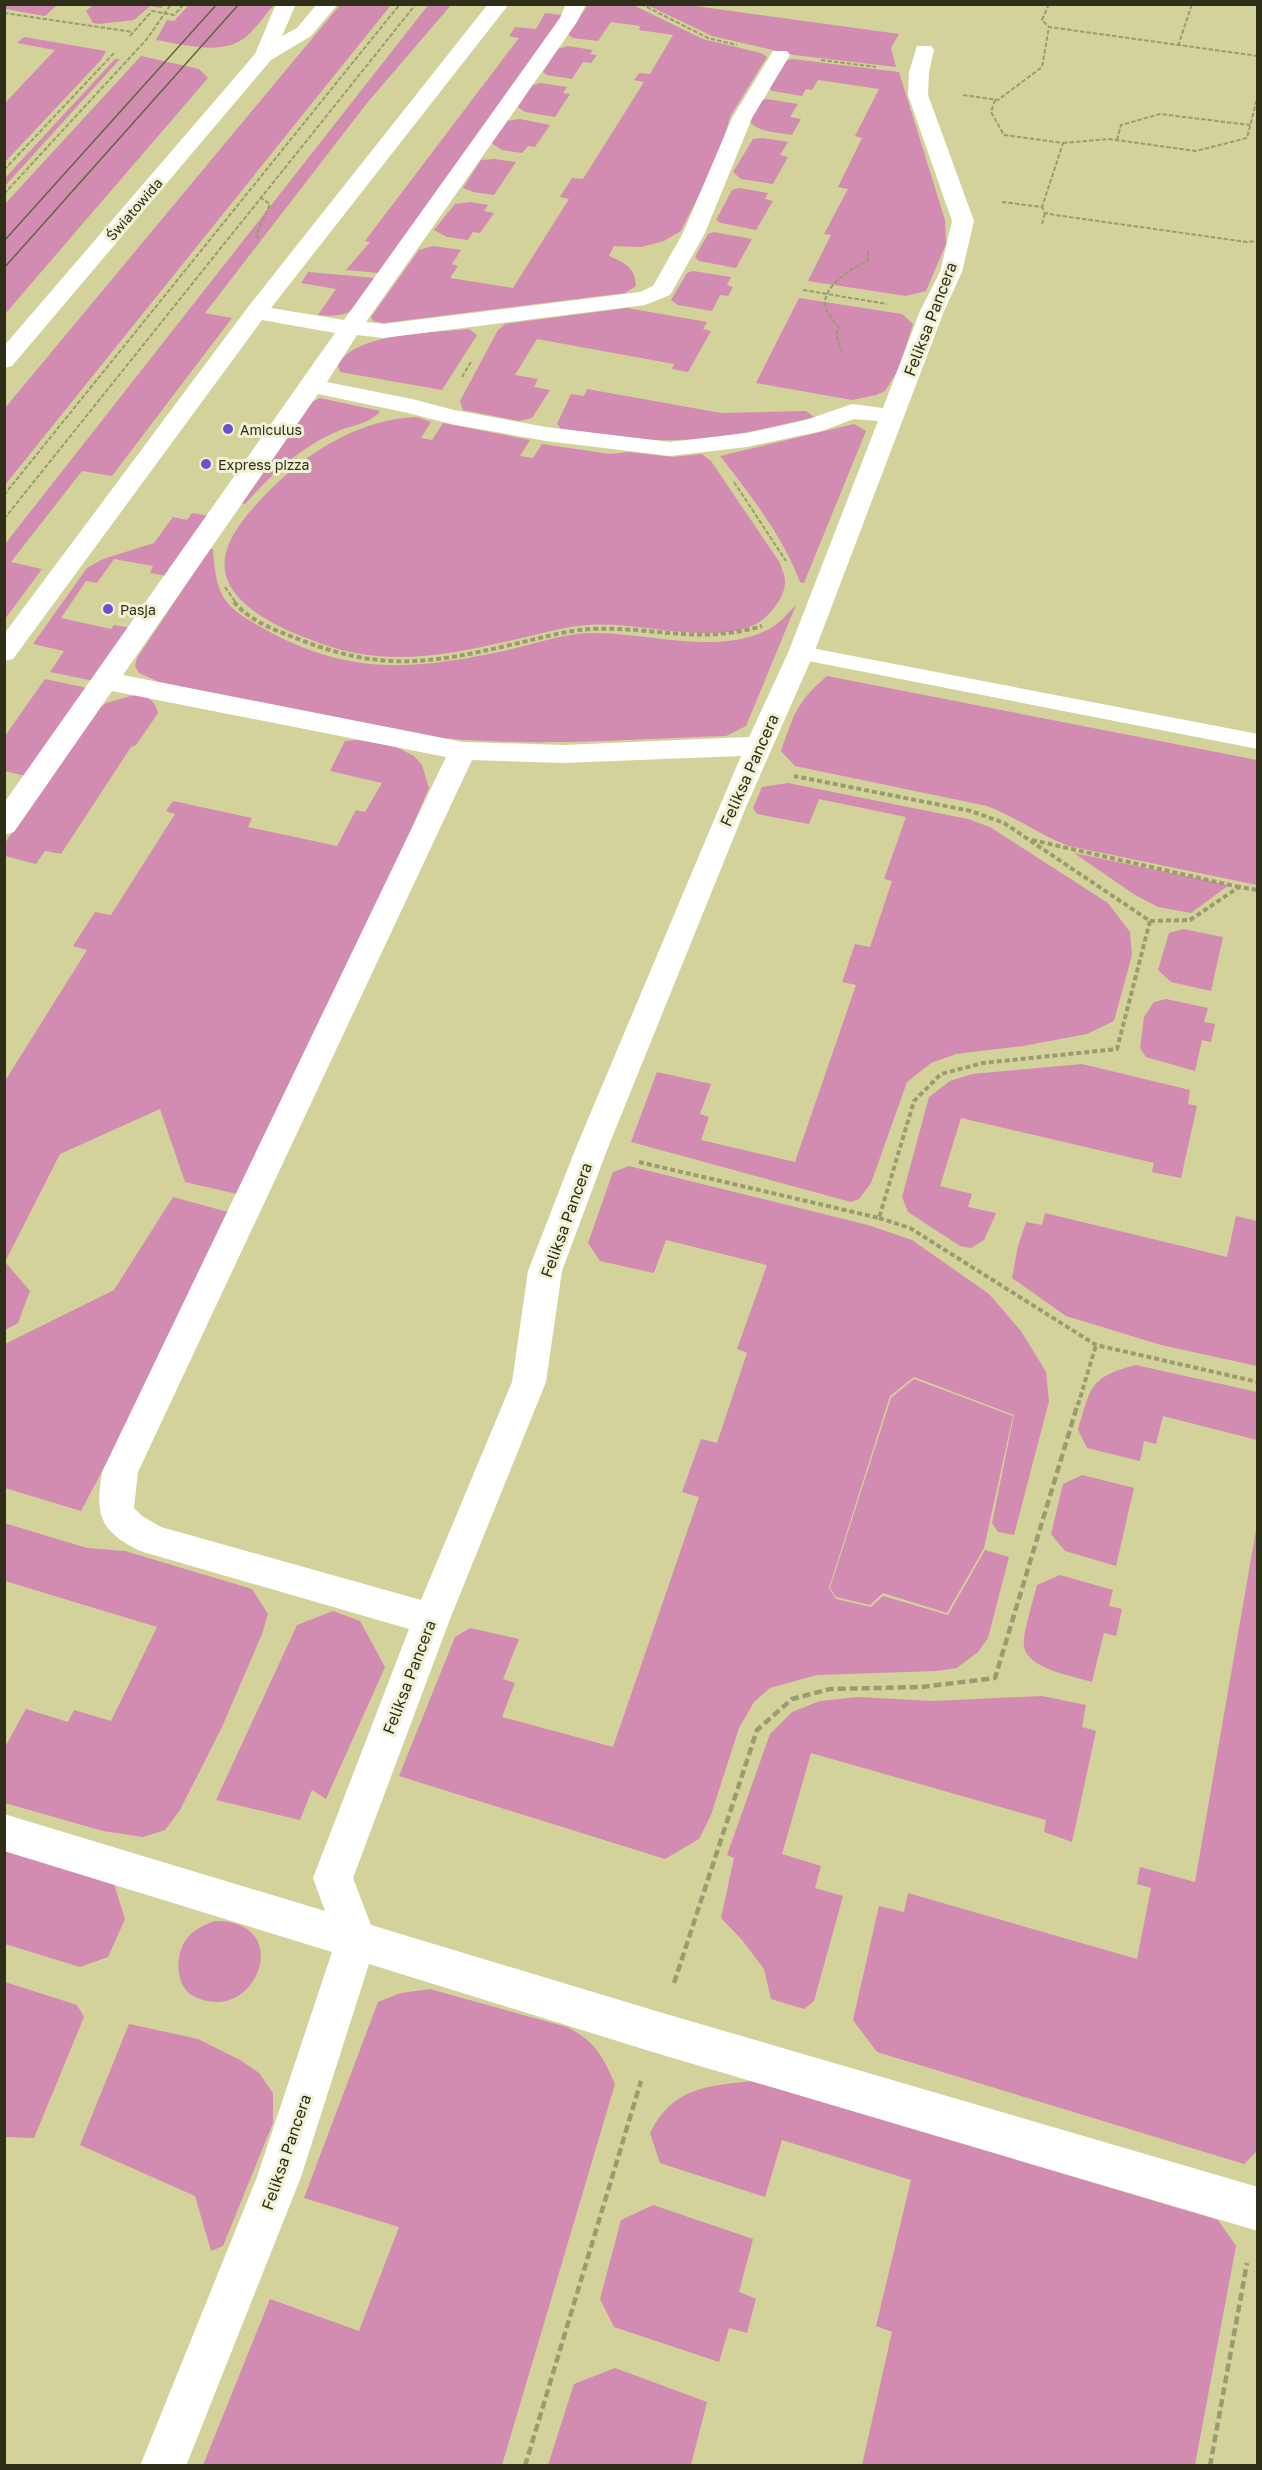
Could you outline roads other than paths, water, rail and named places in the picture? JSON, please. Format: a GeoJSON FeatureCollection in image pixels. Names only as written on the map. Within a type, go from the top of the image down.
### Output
{"type":"FeatureCollection","features":[{"type":"Feature","properties":{"kind":"street","name":"Światowida"},"geometry":{"type":"LineString","coordinates":[[4,361],[264,56],[286,4]]}},
{"type":"Feature","properties":{"kind":"street","name":"Światowida"},"geometry":{"type":"LineString","coordinates":[[264,56],[304,32],[328,4]]}},
{"type":"Feature","properties":{"kind":"street"},"geometry":{"type":"LineString","coordinates":[[4,653],[256,312],[499,4]]}},
{"type":"Feature","properties":{"kind":"street"},"geometry":{"type":"LineString","coordinates":[[4,825],[107,681],[350,328],[570,18],[576,4]]}},
{"type":"Feature","properties":{"kind":"street","name":"Feliksa Pancera"},"geometry":{"type":"LineString","coordinates":[[163,2466],[279,2177],[356,1940],[333,1878],[430,1619],[528,1382],[545,1271],[591,1150],[754,756],[801,653],[932,311],[951,272],[963,221],[918,95],[919,72],[924,50]]}},
{"type":"Feature","properties":{"kind":"street"},"geometry":{"type":"LineString","coordinates":[[256,312],[350,328],[383,331],[645,298],[662,290],[694,233],[742,118],[780,55]]}},
{"type":"Feature","properties":{"kind":"street"},"geometry":{"type":"LineString","coordinates":[[312,386],[546,434],[670,449],[747,440],[813,426],[852,411],[893,416]]}},
{"type":"Feature","properties":{"kind":"street"},"geometry":{"type":"LineString","coordinates":[[107,681],[462,751],[754,756]]}},
{"type":"Feature","properties":{"kind":"street"},"geometry":{"type":"LineString","coordinates":[[430,1619],[153,1540],[125,1526],[114,1506],[120,1472],[462,751]]}},
{"type":"Feature","properties":{"kind":"street"},"geometry":{"type":"LineString","coordinates":[[4,1832],[656,2032],[1257,2209]]}},
{"type":"Feature","properties":{"kind":"lane"},"geometry":{"type":"LineString","coordinates":[[801,653],[1257,742]]}},
{"type":"Feature","properties":{"kind":"tram line"},"geometry":{"type":"LineString","coordinates":[[4,241],[217,4]]}},
{"type":"Feature","properties":{"kind":"tram line"},"geometry":{"type":"LineString","coordinates":[[4,268],[239,4]]}},
{"type":"Feature","properties":{"kind":"place","name":"Amiculus"},"geometry":{"type":"Point","coordinates":[228,429]}},
{"type":"Feature","properties":{"kind":"place","name":"Express pizza"},"geometry":{"type":"Point","coordinates":[206,464]}},
{"type":"Feature","properties":{"kind":"place","name":"Pasja"},"geometry":{"type":"Point","coordinates":[108,609]}}]}
